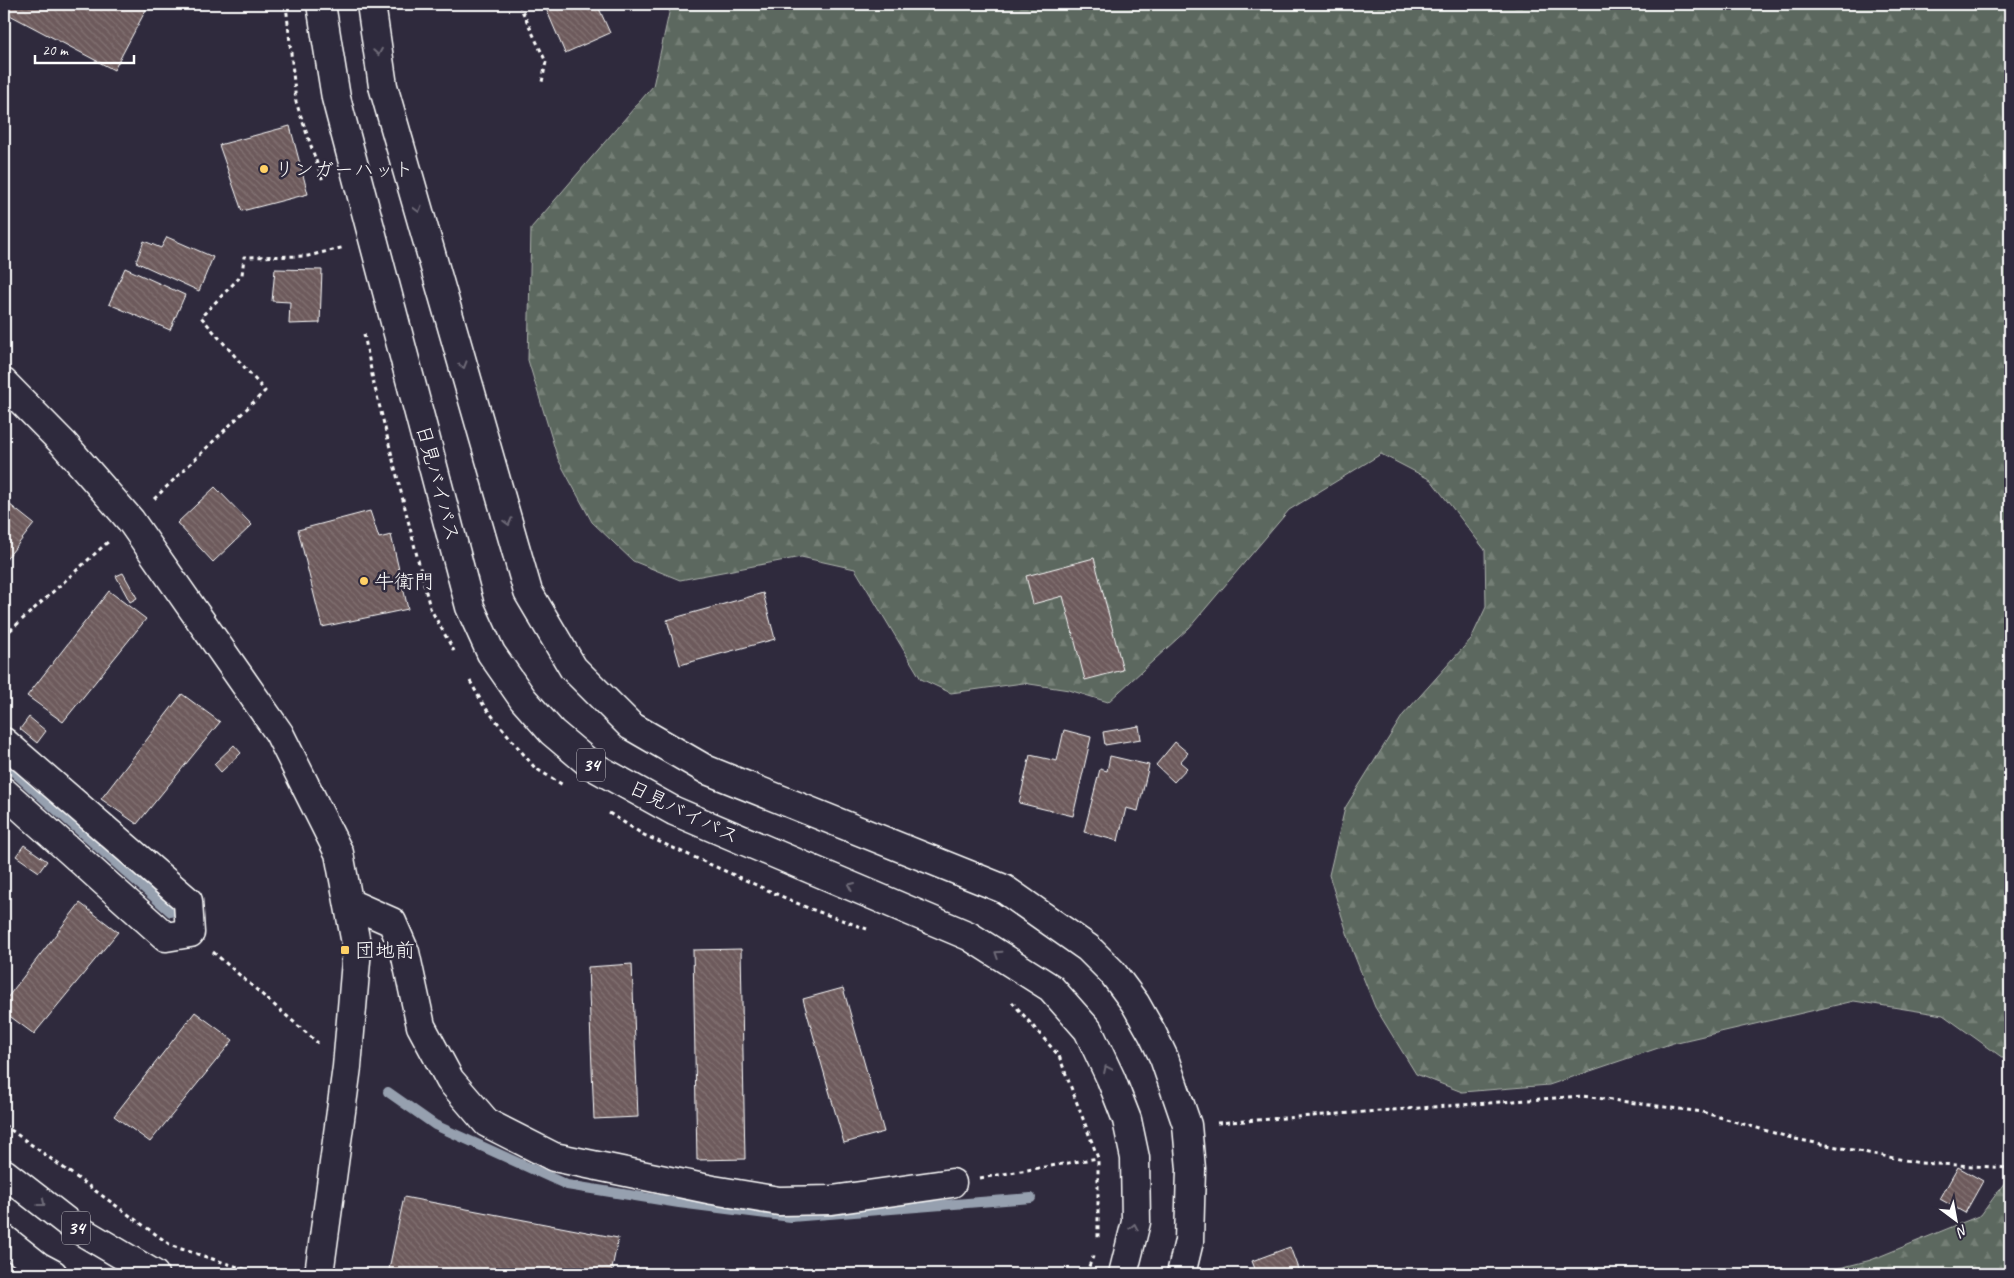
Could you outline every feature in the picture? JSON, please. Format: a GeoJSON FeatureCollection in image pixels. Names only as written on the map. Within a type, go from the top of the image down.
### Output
{"type":"FeatureCollection","features":[{"type":"Feature","properties":{"kind":"main road","name":"日見バイパス"},"geometry":{"type":"LineString","coordinates":[[321,4],[336,98],[470,606],[491,653],[523,699],[552,732],[591,765],[674,811],[969,936],[1051,988],[1088,1030],[1111,1079],[1127,1120],[1135,1158],[1136,1222],[1123,1274]]}},
{"type":"Feature","properties":{"kind":"main road"},"geometry":{"type":"LineString","coordinates":[[371,4],[383,86],[528,592],[573,668],[631,726],[707,770],[1004,889],[1088,948],[1112,972],[1135,1003],[1152,1033],[1164,1058],[1187,1125],[1191,1169],[1189,1241],[1181,1274]]}},
{"type":"Feature","properties":{"kind":"main road"},"geometry":{"type":"LineString","coordinates":[[4,383],[63,443],[131,521],[279,733],[339,854],[357,949],[347,1068],[319,1274]]}},
{"type":"Feature","properties":{"kind":"main road"},"geometry":{"type":"LineString","coordinates":[[4,742],[188,901],[190,933],[166,937],[4,792]]}},
{"type":"Feature","properties":{"kind":"main road"},"geometry":{"type":"LineString","coordinates":[[349,903],[392,922],[405,952],[421,1026],[450,1080],[487,1123],[554,1157],[713,1190],[779,1200],[832,1200],[952,1183]]}},
{"type":"Feature","properties":{"kind":"main road","name":"34"},"geometry":{"type":"LineString","coordinates":[[4,1173],[71,1225],[154,1274]]}},
{"type":"Feature","properties":{"kind":"main road"},"geometry":{"type":"LineString","coordinates":[[4,1239],[38,1266],[53,1274]]}},
{"type":"Feature","properties":{"kind":"path"},"geometry":{"type":"LineString","coordinates":[[519,4],[546,62],[542,82]]}},
{"type":"Feature","properties":{"kind":"path"},"geometry":{"type":"LineString","coordinates":[[4,636],[131,521],[264,391],[201,317],[242,275],[244,257],[308,256],[346,247]]}},
{"type":"Feature","properties":{"kind":"path"},"geometry":{"type":"LineString","coordinates":[[190,933],[347,1068]]}},
{"type":"Feature","properties":{"kind":"path"},"geometry":{"type":"LineString","coordinates":[[1187,1125],[1582,1096],[1702,1112],[1795,1139],[1920,1163],[2010,1168]]}},
{"type":"Feature","properties":{"kind":"path"},"geometry":{"type":"LineString","coordinates":[[4,1125],[172,1246],[247,1270]]}},
{"type":"Feature","properties":{"kind":"path"},"geometry":{"type":"LineString","coordinates":[[952,1183],[1098,1158]]}},
{"type":"Feature","properties":{"kind":"green space"},"geometry":{"type":"Polygon","coordinates":[[[671,4],[2010,4],[2010,1070],[2003,1058],[1943,1015],[1854,1001],[1673,1043],[1549,1085],[1462,1092],[1416,1074],[1375,1007],[1353,952],[1329,875],[1345,808],[1403,715],[1471,639],[1486,607],[1485,550],[1431,480],[1381,454],[1289,510],[1189,628],[1108,702],[1069,690],[1023,683],[951,693],[921,679],[855,569],[801,557],[680,580],[633,561],[592,522],[558,459],[528,360],[531,228],[653,86],[671,4]]]}},
{"type":"Feature","properties":{"kind":"green space"},"geometry":{"type":"Polygon","coordinates":[[[2010,1175],[2010,1274],[1816,1274],[1871,1260],[1981,1215],[2010,1175]]]}},
{"type":"Feature","properties":{"kind":"building"},"geometry":{"type":"Polygon","coordinates":[[[4,4],[149,4],[114,70],[4,12],[4,4]]]}},
{"type":"Feature","properties":{"kind":"building"},"geometry":{"type":"Polygon","coordinates":[[[544,4],[597,4],[610,33],[565,53],[544,4]]]}},
{"type":"Feature","properties":{"kind":"building","name":"リンガーハット"},"geometry":{"type":"Polygon","coordinates":[[[290,126],[308,194],[242,211],[219,145],[290,126]]]}},
{"type":"Feature","properties":{"kind":"building"},"geometry":{"type":"Polygon","coordinates":[[[167,237],[213,257],[199,291],[136,262],[144,241],[161,248],[167,237]]]}},
{"type":"Feature","properties":{"kind":"building"},"geometry":{"type":"Polygon","coordinates":[[[125,268],[185,295],[170,330],[109,304],[125,268]]]}},
{"type":"Feature","properties":{"kind":"building"},"geometry":{"type":"Polygon","coordinates":[[[275,269],[322,270],[320,323],[289,324],[290,302],[272,301],[275,269]]]}},
{"type":"Feature","properties":{"kind":"building"},"geometry":{"type":"Polygon","coordinates":[[[215,487],[252,525],[213,562],[177,523],[215,487]]]}},
{"type":"Feature","properties":{"kind":"building"},"geometry":{"type":"Polygon","coordinates":[[[4,500],[34,524],[4,562],[4,500]]]}},
{"type":"Feature","properties":{"kind":"building"},"geometry":{"type":"Polygon","coordinates":[[[370,511],[379,538],[391,535],[408,609],[322,627],[298,530],[370,511]]]}},
{"type":"Feature","properties":{"kind":"building"},"geometry":{"type":"Polygon","coordinates":[[[1094,558],[1123,670],[1085,680],[1063,596],[1033,604],[1026,576],[1094,558]]]}},
{"type":"Feature","properties":{"kind":"building"},"geometry":{"type":"Polygon","coordinates":[[[123,573],[137,598],[130,602],[116,576],[123,573]]]}},
{"type":"Feature","properties":{"kind":"building"},"geometry":{"type":"Polygon","coordinates":[[[109,591],[146,619],[63,722],[27,696],[109,591]]]}},
{"type":"Feature","properties":{"kind":"building"},"geometry":{"type":"Polygon","coordinates":[[[763,593],[775,639],[680,665],[667,620],[763,593]]]}},
{"type":"Feature","properties":{"kind":"building"},"geometry":{"type":"Polygon","coordinates":[[[182,694],[220,722],[137,824],[101,799],[182,694]]]}},
{"type":"Feature","properties":{"kind":"building"},"geometry":{"type":"Polygon","coordinates":[[[29,717],[46,731],[37,743],[20,729],[29,717]]]}},
{"type":"Feature","properties":{"kind":"building"},"geometry":{"type":"Polygon","coordinates":[[[1139,726],[1141,739],[1105,745],[1103,732],[1139,726]]]}},
{"type":"Feature","properties":{"kind":"building"},"geometry":{"type":"Polygon","coordinates":[[[1064,730],[1091,737],[1073,816],[1019,803],[1030,755],[1057,761],[1064,730]]]}},
{"type":"Feature","properties":{"kind":"building"},"geometry":{"type":"Polygon","coordinates":[[[1175,742],[1188,753],[1180,762],[1187,768],[1174,782],[1156,765],[1175,742]]]}},
{"type":"Feature","properties":{"kind":"building"},"geometry":{"type":"Polygon","coordinates":[[[234,745],[241,753],[221,772],[214,764],[234,745]]]}},
{"type":"Feature","properties":{"kind":"building"},"geometry":{"type":"Polygon","coordinates":[[[1110,756],[1149,765],[1138,811],[1126,808],[1118,841],[1084,832],[1100,769],[1107,771],[1110,756]]]}},
{"type":"Feature","properties":{"kind":"building"},"geometry":{"type":"Polygon","coordinates":[[[24,845],[47,861],[39,872],[16,856],[24,845]]]}},
{"type":"Feature","properties":{"kind":"building"},"geometry":{"type":"Polygon","coordinates":[[[80,903],[118,932],[34,1034],[4,1012],[4,1002],[80,903]]]}},
{"type":"Feature","properties":{"kind":"building"},"geometry":{"type":"Polygon","coordinates":[[[741,949],[745,1159],[697,1160],[693,950],[741,949]]]}},
{"type":"Feature","properties":{"kind":"building"},"geometry":{"type":"Polygon","coordinates":[[[632,964],[638,1117],[594,1119],[588,967],[632,964]]]}},
{"type":"Feature","properties":{"kind":"building"},"geometry":{"type":"Polygon","coordinates":[[[843,988],[884,1132],[844,1143],[803,999],[843,988]]]}},
{"type":"Feature","properties":{"kind":"building"},"geometry":{"type":"Polygon","coordinates":[[[195,1012],[233,1040],[150,1142],[114,1116],[195,1012]]]}},
{"type":"Feature","properties":{"kind":"building"},"geometry":{"type":"Polygon","coordinates":[[[1958,1167],[1983,1181],[1965,1213],[1940,1199],[1958,1167]]]}},
{"type":"Feature","properties":{"kind":"building"},"geometry":{"type":"Polygon","coordinates":[[[404,1197],[618,1238],[611,1274],[388,1274],[404,1197]]]}},
{"type":"Feature","properties":{"kind":"building"},"geometry":{"type":"Polygon","coordinates":[[[1290,1247],[1300,1274],[1257,1274],[1252,1261],[1290,1247]]]}},
{"type":"Feature","properties":{"kind":"waterway"},"geometry":{"type":"LineString","coordinates":[[4,763],[171,912]]}},
{"type":"Feature","properties":{"kind":"waterway"},"geometry":{"type":"LineString","coordinates":[[388,1092],[435,1125],[567,1185],[679,1203],[791,1217],[1031,1198]]}},
{"type":"Feature","properties":{"kind":"place","name":"リンガーハット"},"geometry":{"type":"Point","coordinates":[264,169]}},
{"type":"Feature","properties":{"kind":"place","name":"牛衛門"},"geometry":{"type":"Point","coordinates":[364,581]}},
{"type":"Feature","properties":{"kind":"place","name":"団地前"},"geometry":{"type":"Point","coordinates":[345,950]}}]}
